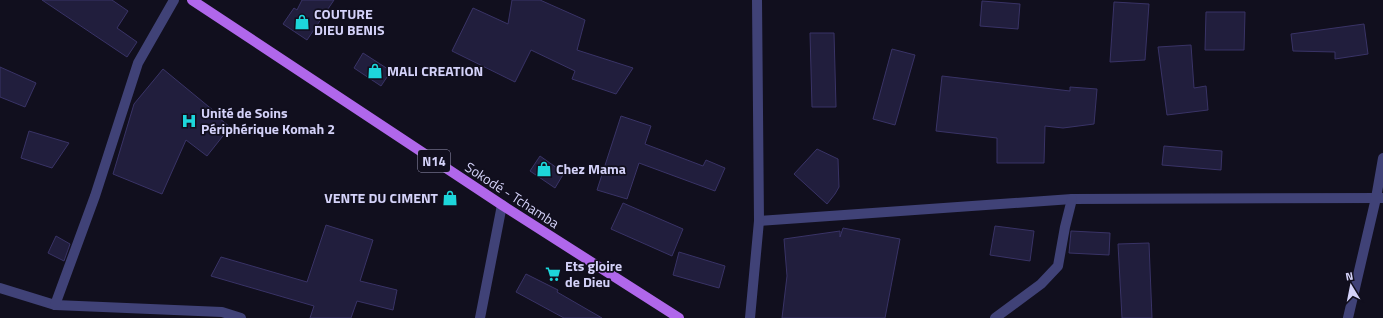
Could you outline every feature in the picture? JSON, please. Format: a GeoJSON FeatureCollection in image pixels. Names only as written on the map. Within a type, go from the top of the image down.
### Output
{"type":"FeatureCollection","features":[{"type":"Feature","properties":{"kind":"main road","name":"Sokodé - Tchamba"},"geometry":{"type":"LineString","coordinates":[[192,0],[502,205],[679,318]]}},
{"type":"Feature","properties":{"kind":"street"},"geometry":{"type":"LineString","coordinates":[[55,305],[95,196],[138,63],[174,0]]}},
{"type":"Feature","properties":{"kind":"street"},"geometry":{"type":"LineString","coordinates":[[750,318],[759,221],[757,0]]}},
{"type":"Feature","properties":{"kind":"street"},"geometry":{"type":"LineString","coordinates":[[1348,318],[1380,198],[1383,158]]}},
{"type":"Feature","properties":{"kind":"street"},"geometry":{"type":"LineString","coordinates":[[759,221],[1072,199],[1380,198]]}},
{"type":"Feature","properties":{"kind":"street"},"geometry":{"type":"LineString","coordinates":[[995,318],[1041,284],[1058,266],[1065,226],[1072,199]]}},
{"type":"Feature","properties":{"kind":"street"},"geometry":{"type":"LineString","coordinates":[[480,318],[502,205]]}},
{"type":"Feature","properties":{"kind":"street"},"geometry":{"type":"LineString","coordinates":[[0,288],[55,305],[222,312],[241,318]]}},
{"type":"Feature","properties":{"kind":"building"},"geometry":{"type":"Polygon","coordinates":[[[42,0],[112,0],[128,11],[117,28],[137,42],[127,57],[42,0]]]}},
{"type":"Feature","properties":{"kind":"building"},"geometry":{"type":"Polygon","coordinates":[[[302,0],[334,0],[307,40],[283,24],[294,8],[297,10],[302,0]]]}},
{"type":"Feature","properties":{"kind":"building"},"geometry":{"type":"Polygon","coordinates":[[[512,0],[540,0],[585,20],[577,50],[633,68],[616,94],[572,79],[575,71],[531,50],[515,82],[452,51],[473,8],[508,24],[512,0]]]}},
{"type":"Feature","properties":{"kind":"building"},"geometry":{"type":"Polygon","coordinates":[[[982,1],[1020,4],[1018,29],[980,26],[982,1]]]}},
{"type":"Feature","properties":{"kind":"building"},"geometry":{"type":"Polygon","coordinates":[[[1114,2],[1149,4],[1145,60],[1110,62],[1114,2]]]}},
{"type":"Feature","properties":{"kind":"building"},"geometry":{"type":"Polygon","coordinates":[[[1206,12],[1245,12],[1244,50],[1205,50],[1206,12]]]}},
{"type":"Feature","properties":{"kind":"building"},"geometry":{"type":"Polygon","coordinates":[[[1364,24],[1368,54],[1335,59],[1335,52],[1293,51],[1291,34],[1364,24]]]}},
{"type":"Feature","properties":{"kind":"building"},"geometry":{"type":"Polygon","coordinates":[[[810,33],[834,33],[836,107],[812,107],[810,33]]]}},
{"type":"Feature","properties":{"kind":"building"},"geometry":{"type":"Polygon","coordinates":[[[1191,45],[1194,88],[1206,86],[1208,110],[1167,115],[1158,47],[1191,45]]]}},
{"type":"Feature","properties":{"kind":"building"},"geometry":{"type":"Polygon","coordinates":[[[892,49],[915,55],[895,125],[873,119],[892,49]]]}},
{"type":"Feature","properties":{"kind":"building"},"geometry":{"type":"Polygon","coordinates":[[[363,53],[391,71],[381,86],[354,68],[363,53]]]}},
{"type":"Feature","properties":{"kind":"building"},"geometry":{"type":"Polygon","coordinates":[[[0,67],[36,83],[25,107],[0,97],[0,67]]]}},
{"type":"Feature","properties":{"kind":"building"},"geometry":{"type":"Polygon","coordinates":[[[163,69],[220,116],[219,118],[230,127],[207,156],[186,140],[162,194],[113,174],[134,104],[163,69]]]}},
{"type":"Feature","properties":{"kind":"building"},"geometry":{"type":"Polygon","coordinates":[[[942,76],[1070,91],[1070,87],[1097,89],[1094,124],[1063,128],[1045,126],[1044,163],[997,163],[997,138],[936,131],[942,76]]]}},
{"type":"Feature","properties":{"kind":"building"},"geometry":{"type":"Polygon","coordinates":[[[621,116],[651,126],[645,144],[703,166],[706,160],[725,168],[715,191],[639,163],[627,199],[597,190],[621,116]]]}},
{"type":"Feature","properties":{"kind":"building"},"geometry":{"type":"Polygon","coordinates":[[[29,131],[69,143],[52,168],[21,158],[29,131]]]}},
{"type":"Feature","properties":{"kind":"building"},"geometry":{"type":"Polygon","coordinates":[[[1164,146],[1222,151],[1221,170],[1162,165],[1164,146]]]}},
{"type":"Feature","properties":{"kind":"building"},"geometry":{"type":"Polygon","coordinates":[[[817,149],[838,159],[839,187],[827,204],[794,174],[817,149]]]}},
{"type":"Feature","properties":{"kind":"building"},"geometry":{"type":"Polygon","coordinates":[[[540,156],[564,173],[555,188],[530,171],[540,156]]]}},
{"type":"Feature","properties":{"kind":"building"},"geometry":{"type":"Polygon","coordinates":[[[623,203],[683,229],[672,256],[611,229],[623,203]]]}},
{"type":"Feature","properties":{"kind":"building"},"geometry":{"type":"Polygon","coordinates":[[[326,225],[373,240],[360,281],[397,290],[393,310],[357,301],[351,318],[310,318],[314,306],[211,276],[221,257],[307,282],[326,225]]]}},
{"type":"Feature","properties":{"kind":"building"},"geometry":{"type":"Polygon","coordinates":[[[995,226],[1034,231],[1030,261],[990,255],[995,226]]]}},
{"type":"Feature","properties":{"kind":"building"},"geometry":{"type":"Polygon","coordinates":[[[843,228],[900,239],[885,318],[782,318],[787,276],[784,239],[840,231],[840,237],[843,228]]]}},
{"type":"Feature","properties":{"kind":"building"},"geometry":{"type":"Polygon","coordinates":[[[1071,231],[1110,233],[1109,255],[1069,253],[1071,231]]]}},
{"type":"Feature","properties":{"kind":"building"},"geometry":{"type":"Polygon","coordinates":[[[56,236],[70,244],[64,261],[48,253],[56,236]]]}},
{"type":"Feature","properties":{"kind":"building"},"geometry":{"type":"Polygon","coordinates":[[[1149,243],[1152,318],[1122,318],[1118,244],[1149,243]]]}},
{"type":"Feature","properties":{"kind":"building"},"geometry":{"type":"Polygon","coordinates":[[[679,252],[725,266],[719,288],[673,275],[679,252]]]}},
{"type":"Feature","properties":{"kind":"building"},"geometry":{"type":"Polygon","coordinates":[[[526,274],[558,290],[557,292],[602,318],[564,318],[516,292],[526,274]]]}},
{"type":"Feature","properties":{"kind":"place","name":"COUTURE DIEU BENIS"},"geometry":{"type":"Point","coordinates":[302,22]}},
{"type":"Feature","properties":{"kind":"place","name":"MALI CREATION"},"geometry":{"type":"Point","coordinates":[375,71]}},
{"type":"Feature","properties":{"kind":"place","name":"Unité de Soins Périphérique Komah 2"},"geometry":{"type":"Point","coordinates":[189,121]}},
{"type":"Feature","properties":{"kind":"place","name":"Chez Mama"},"geometry":{"type":"Point","coordinates":[544,169]}},
{"type":"Feature","properties":{"kind":"place","name":"VENTE DU CIMENT"},"geometry":{"type":"Point","coordinates":[450,198]}},
{"type":"Feature","properties":{"kind":"place","name":"Ets gloire de Dieu"},"geometry":{"type":"Point","coordinates":[553,274]}}]}
